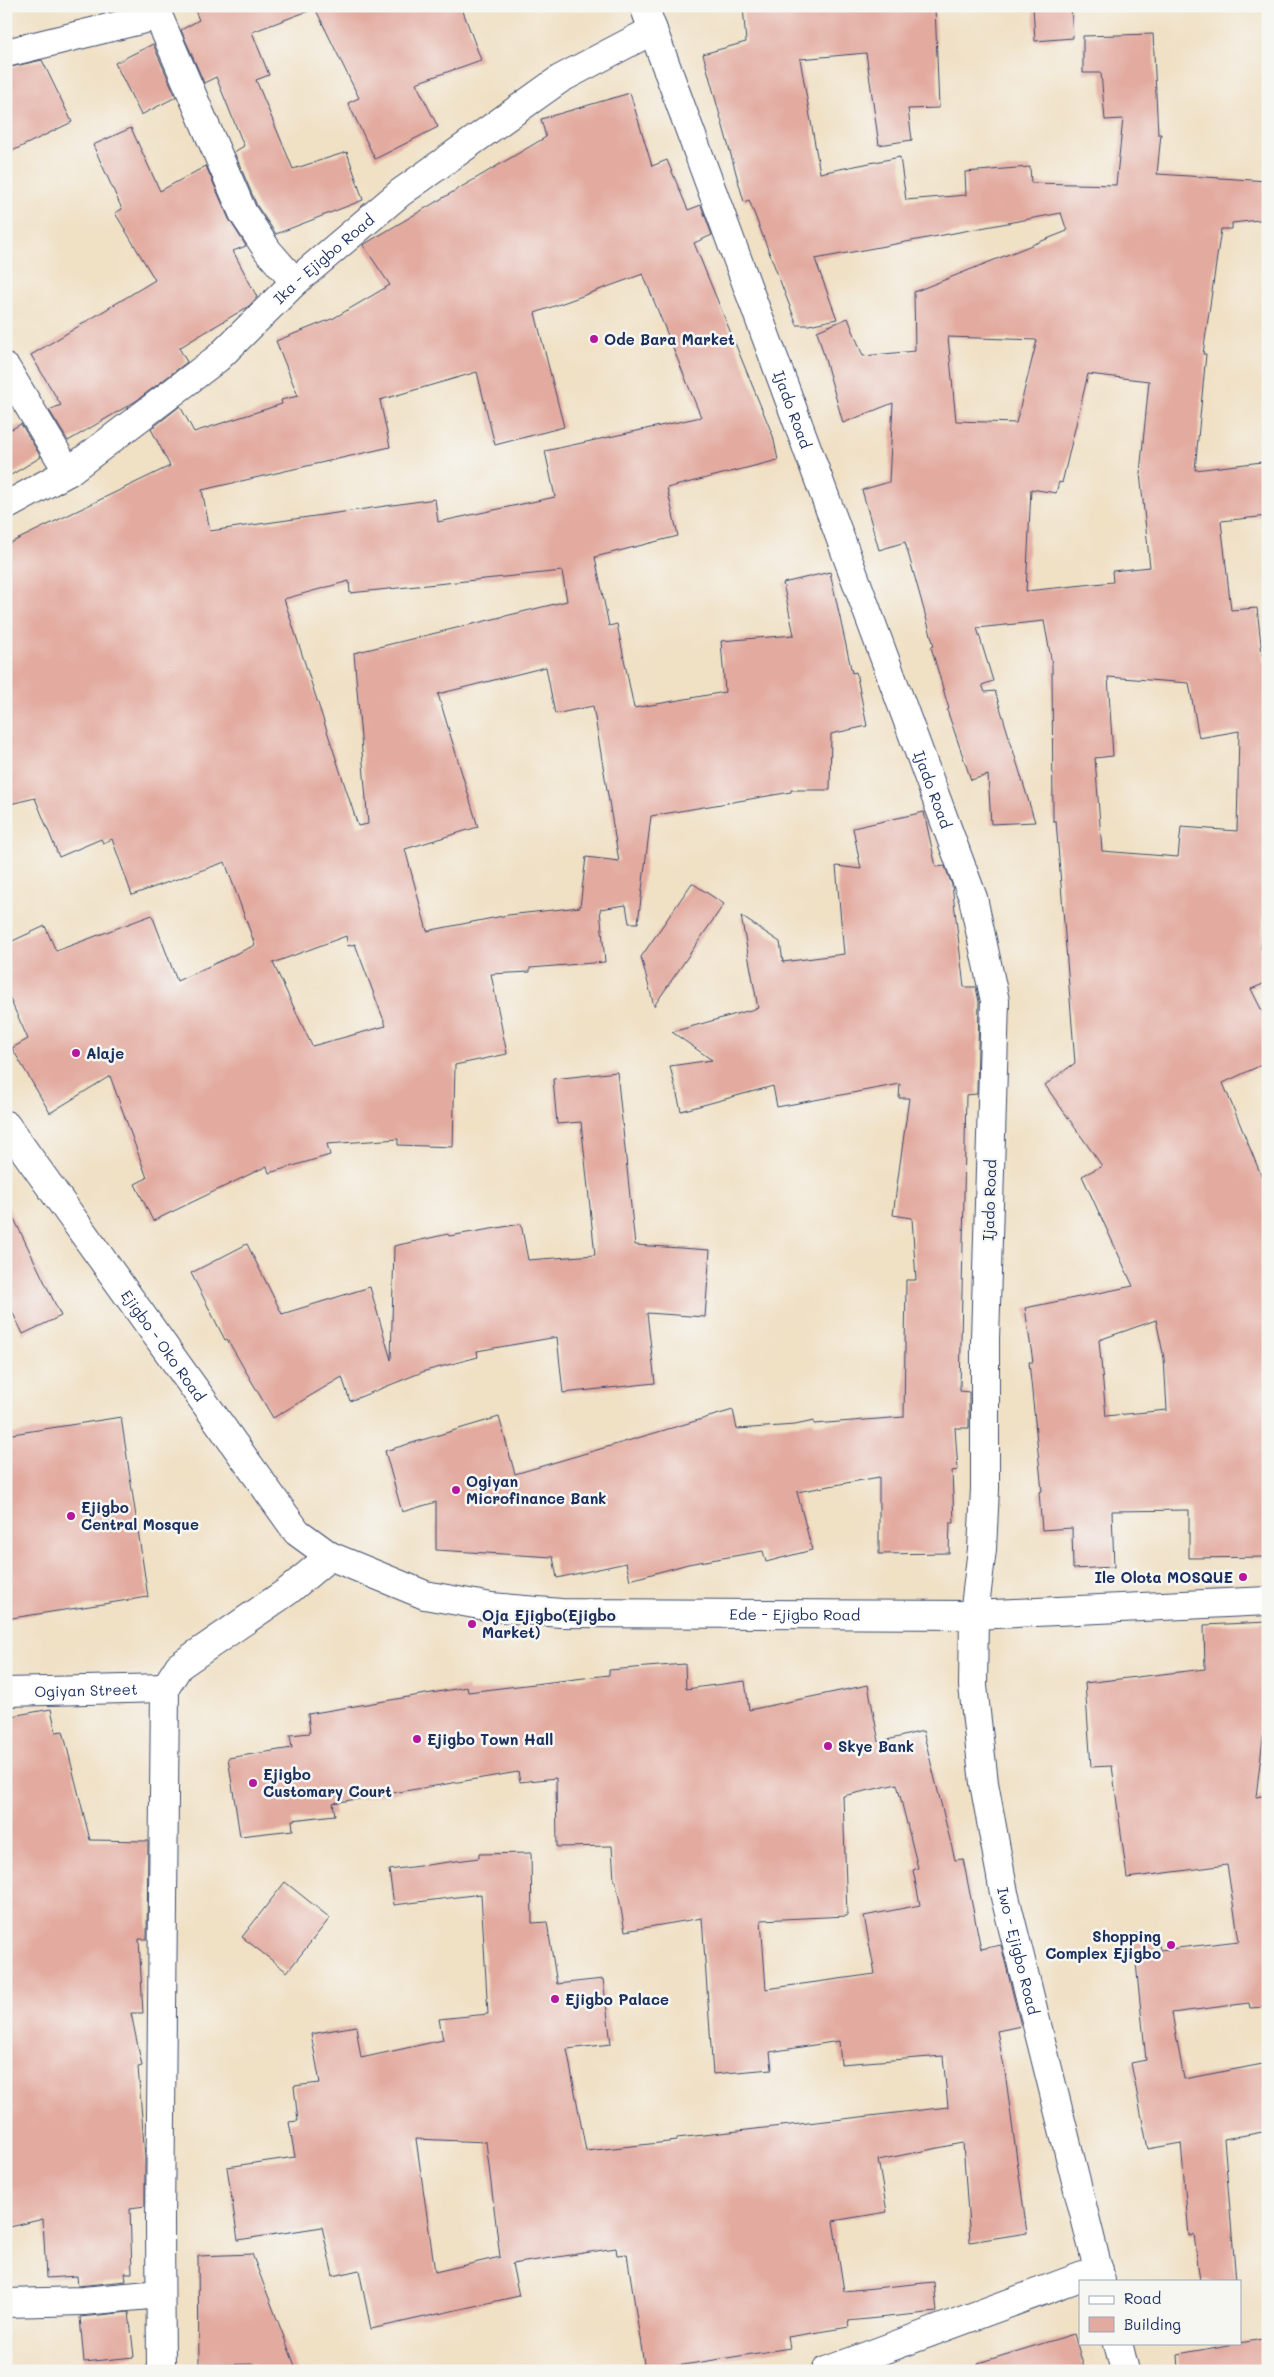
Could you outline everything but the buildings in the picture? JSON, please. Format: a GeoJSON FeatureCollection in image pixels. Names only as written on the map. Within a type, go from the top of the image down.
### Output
{"type":"FeatureCollection","features":[{"type":"Feature","properties":{"kind":"street"},"geometry":{"type":"LineString","coordinates":[[6,54],[156,11],[243,213],[268,251],[295,282]]}},
{"type":"Feature","properties":{"kind":"street","name":"Ika - Ejigbo Road"},"geometry":{"type":"LineString","coordinates":[[6,506],[68,472],[218,358],[295,282],[400,193],[648,18]]}},
{"type":"Feature","properties":{"kind":"street","name":"Ijado Road"},"geometry":{"type":"LineString","coordinates":[[648,18],[973,898],[995,1001],[985,1339],[985,1489],[982,1549],[974,1615]]}},
{"type":"Feature","properties":{"kind":"street"},"geometry":{"type":"LineString","coordinates":[[6,368],[68,472]]}},
{"type":"Feature","properties":{"kind":"street","name":"Ejigbo - Oko Road"},"geometry":{"type":"LineString","coordinates":[[6,1125],[297,1532],[330,1556]]}},
{"type":"Feature","properties":{"kind":"street"},"geometry":{"type":"LineString","coordinates":[[161,2371],[165,1688],[178,1666],[288,1591],[330,1556]]}},
{"type":"Feature","properties":{"kind":"street","name":"Ede - Ejigbo Road"},"geometry":{"type":"LineString","coordinates":[[330,1556],[424,1595],[491,1607],[561,1613],[974,1615],[1268,1601]]}},
{"type":"Feature","properties":{"kind":"street","name":"Iwo - Ejigbo Road"},"geometry":{"type":"LineString","coordinates":[[974,1615],[973,1686],[984,1783],[1004,1893],[1100,2276]]}},
{"type":"Feature","properties":{"kind":"street","name":"Ogiyan Street"},"geometry":{"type":"LineString","coordinates":[[6,1692],[165,1688]]}},
{"type":"Feature","properties":{"kind":"street"},"geometry":{"type":"LineString","coordinates":[[826,2371],[1079,2283]]}},
{"type":"Feature","properties":{"kind":"street"},"geometry":{"type":"LineString","coordinates":[[6,2302],[83,2301],[160,2294]]}},
{"type":"Feature","properties":{"kind":"street"},"geometry":{"type":"LineString","coordinates":[[1118,2344],[1125,2371]]}},
{"type":"Feature","properties":{"kind":"place","name":"Ode Bara Market"},"geometry":{"type":"Point","coordinates":[594,339]}},
{"type":"Feature","properties":{"kind":"place","name":"Alaje"},"geometry":{"type":"Point","coordinates":[76,1053]}},
{"type":"Feature","properties":{"kind":"place","name":"Ogiyan Microfinance Bank"},"geometry":{"type":"Point","coordinates":[456,1490]}},
{"type":"Feature","properties":{"kind":"place","name":"Ejigbo Central Mosque"},"geometry":{"type":"Point","coordinates":[71,1516]}},
{"type":"Feature","properties":{"kind":"place","name":"Ile Olota MOSQUE"},"geometry":{"type":"Point","coordinates":[1243,1577]}},
{"type":"Feature","properties":{"kind":"place","name":"Oja Ejigbo(Ejigbo Market)"},"geometry":{"type":"Point","coordinates":[472,1624]}},
{"type":"Feature","properties":{"kind":"place","name":"Ejigbo Town Hall"},"geometry":{"type":"Point","coordinates":[417,1739]}},
{"type":"Feature","properties":{"kind":"place","name":"Skye Bank"},"geometry":{"type":"Point","coordinates":[828,1746]}},
{"type":"Feature","properties":{"kind":"place","name":"Ejigbo Customary Court"},"geometry":{"type":"Point","coordinates":[253,1783]}},
{"type":"Feature","properties":{"kind":"place","name":"Shopping Complex Ejigbo"},"geometry":{"type":"Point","coordinates":[1171,1945]}},
{"type":"Feature","properties":{"kind":"place","name":"Ejigbo Palace"},"geometry":{"type":"Point","coordinates":[555,1999]}}]}
